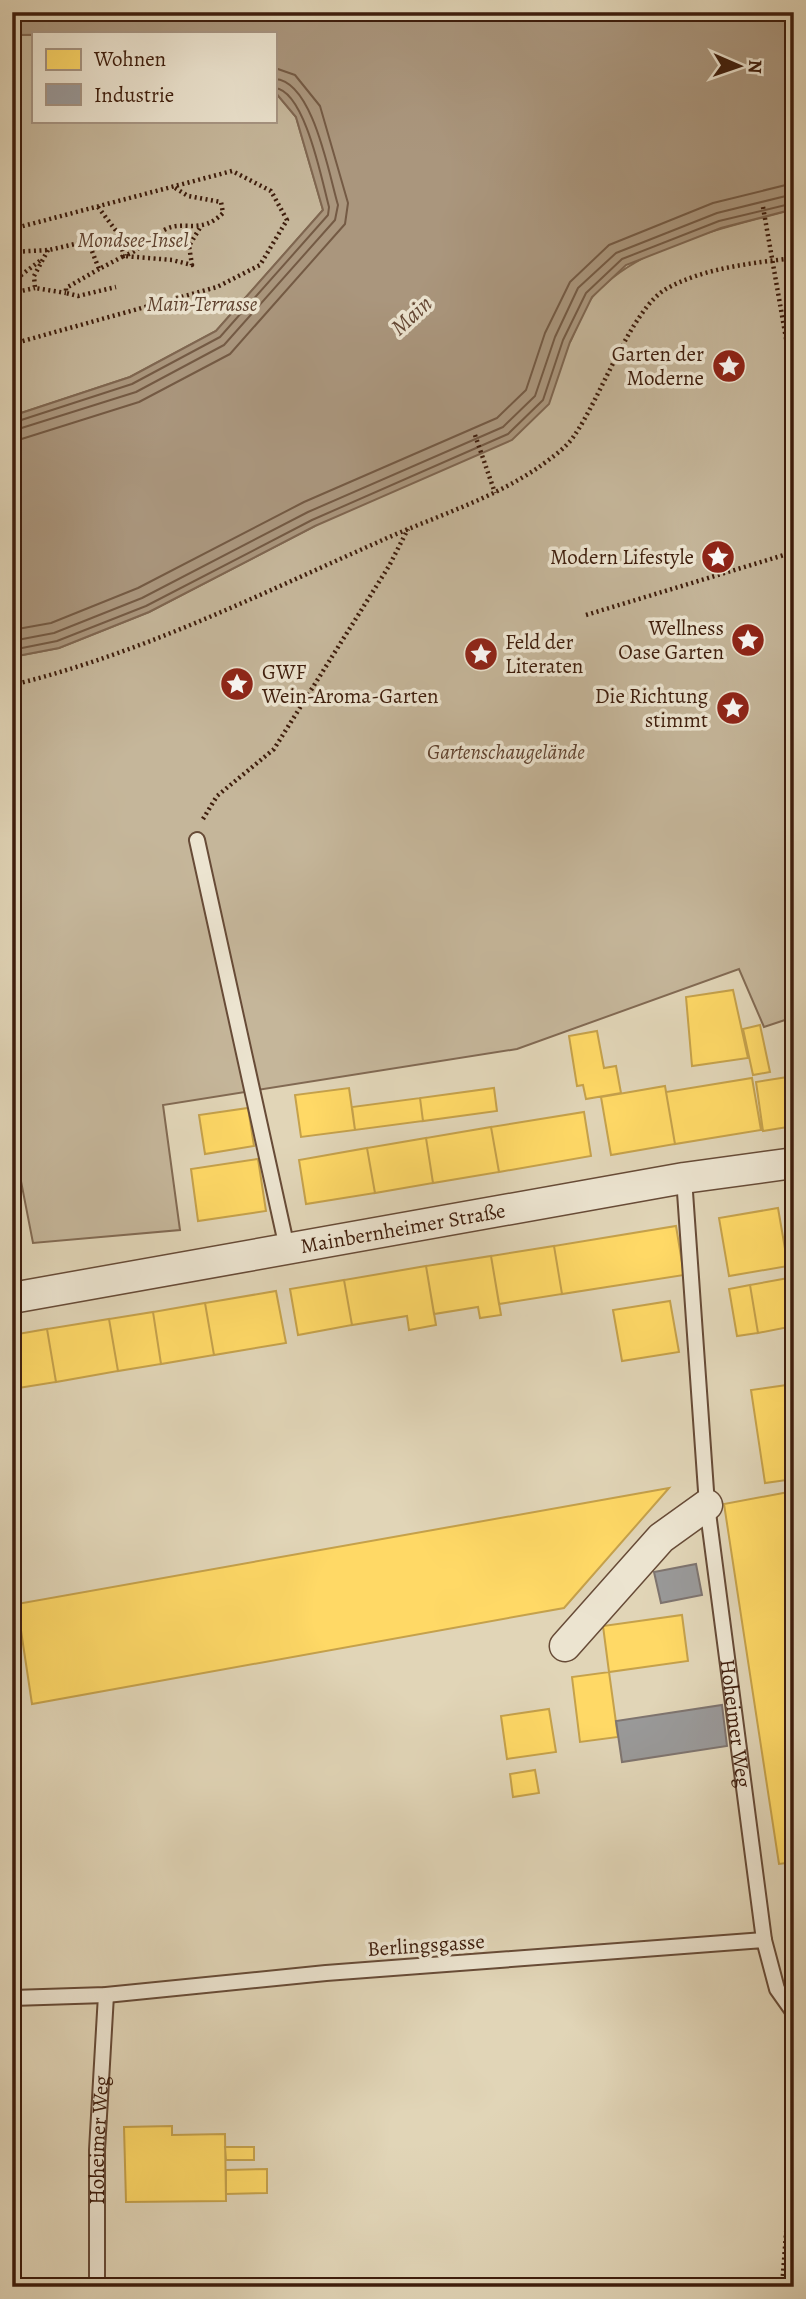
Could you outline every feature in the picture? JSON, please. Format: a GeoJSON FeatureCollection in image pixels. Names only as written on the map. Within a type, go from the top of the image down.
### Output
{"type":"FeatureCollection","features":[{"type":"Feature","properties":{"kind":"street","name":"Mainbernheimer Straße"},"geometry":{"type":"LineString","coordinates":[[12,1298],[684,1178],[794,1163]]}},
{"type":"Feature","properties":{"kind":"street"},"geometry":{"type":"LineString","coordinates":[[565,1646],[661,1538],[707,1505]]}},
{"type":"Feature","properties":{"kind":"lane"},"geometry":{"type":"LineString","coordinates":[[197,841],[287,1248]]}},
{"type":"Feature","properties":{"kind":"lane","name":"Hoheimer Weg"},"geometry":{"type":"LineString","coordinates":[[684,1178],[707,1505],[764,1940]]}},
{"type":"Feature","properties":{"kind":"lane"},"geometry":{"type":"LineString","coordinates":[[764,1940],[776,1989],[794,2012]]}},
{"type":"Feature","properties":{"kind":"lane","name":"Berlingsgasse"},"geometry":{"type":"LineString","coordinates":[[12,1998],[106,1994],[326,1973],[764,1940]]}},
{"type":"Feature","properties":{"kind":"lane","name":"Hoheimer Weg"},"geometry":{"type":"LineString","coordinates":[[97,2287],[97,2150],[106,1994]]}},
{"type":"Feature","properties":{"kind":"path"},"geometry":{"type":"LineString","coordinates":[[12,229],[232,172],[271,191],[287,220],[260,265],[217,287],[12,344]]}},
{"type":"Feature","properties":{"kind":"path"},"geometry":{"type":"LineString","coordinates":[[66,293],[66,288],[75,281],[142,249],[167,228],[201,226],[215,221],[223,214],[221,202],[188,196],[172,186]]}},
{"type":"Feature","properties":{"kind":"path"},"geometry":{"type":"LineString","coordinates":[[98,206],[117,232],[124,256]]}},
{"type":"Feature","properties":{"kind":"path"},"geometry":{"type":"LineString","coordinates":[[763,207],[794,384]]}},
{"type":"Feature","properties":{"kind":"path"},"geometry":{"type":"LineString","coordinates":[[124,256],[172,260],[192,265],[189,246],[201,226]]}},
{"type":"Feature","properties":{"kind":"path"},"geometry":{"type":"LineString","coordinates":[[12,252],[49,250],[88,241],[99,269]]}},
{"type":"Feature","properties":{"kind":"path"},"geometry":{"type":"LineString","coordinates":[[12,282],[41,260],[49,250]]}},
{"type":"Feature","properties":{"kind":"path"},"geometry":{"type":"LineString","coordinates":[[12,685],[136,649],[207,620],[286,581],[495,493],[539,467],[573,439],[639,318],[663,290],[699,275],[794,258]]}},
{"type":"Feature","properties":{"kind":"path"},"geometry":{"type":"LineString","coordinates":[[35,288],[34,276],[41,260]]}},
{"type":"Feature","properties":{"kind":"path"},"geometry":{"type":"LineString","coordinates":[[12,293],[35,288],[78,296],[116,287]]}},
{"type":"Feature","properties":{"kind":"path"},"geometry":{"type":"LineString","coordinates":[[475,435],[495,493]]}},
{"type":"Feature","properties":{"kind":"path"},"geometry":{"type":"LineString","coordinates":[[197,841],[205,814],[217,796],[274,749],[389,566],[409,528]]}},
{"type":"Feature","properties":{"kind":"path"},"geometry":{"type":"LineString","coordinates":[[586,615],[794,552]]}},
{"type":"Feature","properties":{"kind":"path"},"geometry":{"type":"LineString","coordinates":[[782,2287],[794,2128]]}},
{"type":"Feature","properties":{"kind":"green space","name":"Mondsee-Insel"},"geometry":{"type":"Polygon","coordinates":[[[12,35],[32,35],[32,122],[276,122],[276,93],[296,117],[323,210],[216,331],[130,377],[12,416],[12,35]]]}},
{"type":"Feature","properties":{"kind":"green space","name":"Gartenschaugelände"},"geometry":{"type":"Polygon","coordinates":[[[794,209],[794,1017],[764,1027],[739,969],[517,1049],[163,1105],[180,1230],[33,1243],[12,1135],[12,657],[59,648],[149,612],[315,526],[570,342],[583,311],[594,295],[636,262],[687,239],[794,209]]]}},
{"type":"Feature","properties":{"kind":"water","name":"Main"},"geometry":{"type":"Polygon","coordinates":[[[12,12],[794,12],[794,209],[721,228],[626,265],[592,297],[570,342],[549,404],[512,440],[315,526],[149,612],[59,648],[12,657],[12,416],[130,377],[216,331],[323,210],[296,117],[276,93],[276,32],[32,32],[32,35],[12,35],[12,12]]]}},
{"type":"Feature","properties":{"kind":"building: Wohnen"},"geometry":{"type":"Polygon","coordinates":[[[733,990],[748,1058],[692,1066],[686,997],[733,990]]]}},
{"type":"Feature","properties":{"kind":"building: Wohnen"},"geometry":{"type":"Polygon","coordinates":[[[760,1025],[770,1072],[753,1075],[743,1029],[760,1025]]]}},
{"type":"Feature","properties":{"kind":"building: Wohnen"},"geometry":{"type":"Polygon","coordinates":[[[597,1031],[604,1068],[616,1066],[621,1093],[586,1099],[583,1085],[577,1086],[569,1036],[597,1031]]]}},
{"type":"Feature","properties":{"kind":"building: Wohnen"},"geometry":{"type":"Polygon","coordinates":[[[794,1076],[794,1126],[763,1131],[756,1082],[794,1076]]]}},
{"type":"Feature","properties":{"kind":"building: Wohnen"},"geometry":{"type":"Polygon","coordinates":[[[752,1078],[761,1130],[675,1144],[666,1092],[752,1078]]]}},
{"type":"Feature","properties":{"kind":"building: Wohnen"},"geometry":{"type":"Polygon","coordinates":[[[665,1086],[675,1144],[611,1155],[601,1097],[665,1086]]]}},
{"type":"Feature","properties":{"kind":"building: Wohnen"},"geometry":{"type":"Polygon","coordinates":[[[349,1088],[355,1130],[301,1137],[295,1095],[349,1088]]]}},
{"type":"Feature","properties":{"kind":"building: Wohnen"},"geometry":{"type":"Polygon","coordinates":[[[494,1088],[497,1111],[423,1121],[420,1098],[494,1088]]]}},
{"type":"Feature","properties":{"kind":"building: Wohnen"},"geometry":{"type":"Polygon","coordinates":[[[420,1098],[423,1121],[355,1130],[352,1107],[420,1098]]]}},
{"type":"Feature","properties":{"kind":"building: Wohnen"},"geometry":{"type":"Polygon","coordinates":[[[248,1108],[254,1146],[205,1154],[199,1115],[248,1108]]]}},
{"type":"Feature","properties":{"kind":"building: Wohnen"},"geometry":{"type":"Polygon","coordinates":[[[584,1112],[591,1156],[499,1172],[491,1127],[584,1112]]]}},
{"type":"Feature","properties":{"kind":"building: Wohnen"},"geometry":{"type":"Polygon","coordinates":[[[491,1127],[499,1172],[433,1183],[426,1138],[491,1127]]]}},
{"type":"Feature","properties":{"kind":"building: Wohnen"},"geometry":{"type":"Polygon","coordinates":[[[426,1138],[433,1183],[375,1193],[367,1148],[426,1138]]]}},
{"type":"Feature","properties":{"kind":"building: Wohnen"},"geometry":{"type":"Polygon","coordinates":[[[367,1148],[375,1193],[306,1204],[299,1160],[367,1148]]]}},
{"type":"Feature","properties":{"kind":"building: Wohnen"},"geometry":{"type":"Polygon","coordinates":[[[258,1159],[266,1211],[198,1221],[191,1169],[258,1159]]]}},
{"type":"Feature","properties":{"kind":"building: Wohnen"},"geometry":{"type":"Polygon","coordinates":[[[778,1208],[788,1266],[729,1276],[719,1218],[778,1208]]]}},
{"type":"Feature","properties":{"kind":"building: Wohnen"},"geometry":{"type":"Polygon","coordinates":[[[676,1226],[684,1275],[562,1294],[554,1246],[676,1226]]]}},
{"type":"Feature","properties":{"kind":"building: Wohnen"},"geometry":{"type":"Polygon","coordinates":[[[554,1246],[562,1294],[499,1304],[491,1256],[554,1246]]]}},
{"type":"Feature","properties":{"kind":"building: Wohnen"},"geometry":{"type":"Polygon","coordinates":[[[491,1256],[501,1315],[480,1318],[478,1307],[434,1314],[426,1266],[491,1256]]]}},
{"type":"Feature","properties":{"kind":"building: Wohnen"},"geometry":{"type":"Polygon","coordinates":[[[426,1266],[436,1325],[409,1330],[407,1316],[352,1325],[344,1280],[426,1266]]]}},
{"type":"Feature","properties":{"kind":"building: Wohnen"},"geometry":{"type":"Polygon","coordinates":[[[794,1277],[794,1326],[758,1333],[750,1285],[794,1277]]]}},
{"type":"Feature","properties":{"kind":"building: Wohnen"},"geometry":{"type":"Polygon","coordinates":[[[344,1280],[352,1325],[298,1335],[290,1289],[344,1280]]]}},
{"type":"Feature","properties":{"kind":"building: Wohnen"},"geometry":{"type":"Polygon","coordinates":[[[750,1285],[758,1333],[737,1336],[729,1289],[750,1285]]]}},
{"type":"Feature","properties":{"kind":"building: Wohnen"},"geometry":{"type":"Polygon","coordinates":[[[276,1291],[286,1343],[214,1355],[205,1303],[276,1291]]]}},
{"type":"Feature","properties":{"kind":"building: Wohnen"},"geometry":{"type":"Polygon","coordinates":[[[670,1301],[679,1352],[622,1361],[613,1310],[670,1301]]]}},
{"type":"Feature","properties":{"kind":"building: Wohnen"},"geometry":{"type":"Polygon","coordinates":[[[205,1303],[214,1355],[161,1364],[153,1312],[205,1303]]]}},
{"type":"Feature","properties":{"kind":"building: Wohnen"},"geometry":{"type":"Polygon","coordinates":[[[153,1312],[161,1364],[118,1371],[109,1319],[153,1312]]]}},
{"type":"Feature","properties":{"kind":"building: Wohnen"},"geometry":{"type":"Polygon","coordinates":[[[109,1319],[118,1371],[56,1382],[47,1329],[109,1319]]]}},
{"type":"Feature","properties":{"kind":"building: Wohnen"},"geometry":{"type":"Polygon","coordinates":[[[47,1329],[56,1382],[12,1389],[12,1335],[47,1329]]]}},
{"type":"Feature","properties":{"kind":"building: Wohnen"},"geometry":{"type":"Polygon","coordinates":[[[794,1384],[794,1479],[765,1483],[751,1390],[794,1384]]]}},
{"type":"Feature","properties":{"kind":"building: Wohnen"},"geometry":{"type":"Polygon","coordinates":[[[669,1488],[564,1608],[32,1704],[17,1604],[669,1488]]]}},
{"type":"Feature","properties":{"kind":"building: Wohnen"},"geometry":{"type":"Polygon","coordinates":[[[794,1491],[794,1862],[779,1864],[724,1504],[794,1491]]]}},
{"type":"Feature","properties":{"kind":"building: Wohnen"},"geometry":{"type":"Polygon","coordinates":[[[682,1615],[688,1661],[609,1672],[603,1626],[682,1615]]]}},
{"type":"Feature","properties":{"kind":"building: Wohnen"},"geometry":{"type":"Polygon","coordinates":[[[609,1672],[618,1737],[580,1742],[572,1677],[609,1672]]]}},
{"type":"Feature","properties":{"kind":"building: Wohnen"},"geometry":{"type":"Polygon","coordinates":[[[549,1709],[556,1752],[507,1759],[501,1716],[549,1709]]]}},
{"type":"Feature","properties":{"kind":"building: Wohnen"},"geometry":{"type":"Polygon","coordinates":[[[535,1770],[539,1793],[513,1797],[510,1774],[535,1770]]]}},
{"type":"Feature","properties":{"kind":"building: Wohnen"},"geometry":{"type":"Polygon","coordinates":[[[172,2126],[172,2135],[225,2134],[226,2201],[126,2202],[124,2127],[172,2126]]]}},
{"type":"Feature","properties":{"kind":"building: Wohnen"},"geometry":{"type":"Polygon","coordinates":[[[225,2147],[254,2147],[254,2160],[226,2160],[225,2147]]]}},
{"type":"Feature","properties":{"kind":"building: Wohnen"},"geometry":{"type":"Polygon","coordinates":[[[267,2169],[267,2193],[226,2194],[226,2170],[267,2169]]]}},
{"type":"Feature","properties":{"kind":"building: Industrie"},"geometry":{"type":"Polygon","coordinates":[[[696,1564],[702,1595],[661,1603],[654,1572],[696,1564]]]}},
{"type":"Feature","properties":{"kind":"building: Industrie"},"geometry":{"type":"Polygon","coordinates":[[[722,1705],[727,1746],[622,1762],[616,1721],[722,1705]]]}},
{"type":"Feature","properties":{"kind":"place","name":"Garten der Moderne"},"geometry":{"type":"Point","coordinates":[729,366]}},
{"type":"Feature","properties":{"kind":"place","name":"Modern Lifestyle"},"geometry":{"type":"Point","coordinates":[718,557]}},
{"type":"Feature","properties":{"kind":"place","name":"Wellness Oase Garten"},"geometry":{"type":"Point","coordinates":[748,640]}},
{"type":"Feature","properties":{"kind":"place","name":"Feld der Literaten"},"geometry":{"type":"Point","coordinates":[481,654]}},
{"type":"Feature","properties":{"kind":"place","name":"GWF Wein-Aroma-Garten"},"geometry":{"type":"Point","coordinates":[237,684]}},
{"type":"Feature","properties":{"kind":"place","name":"Die Richtung stimmt"},"geometry":{"type":"Point","coordinates":[733,708]}},
{"type":"Feature","properties":{"kind":"park label","name":"Main-Terrasse"},"geometry":{"type":"Point","coordinates":[202,304]}}]}
